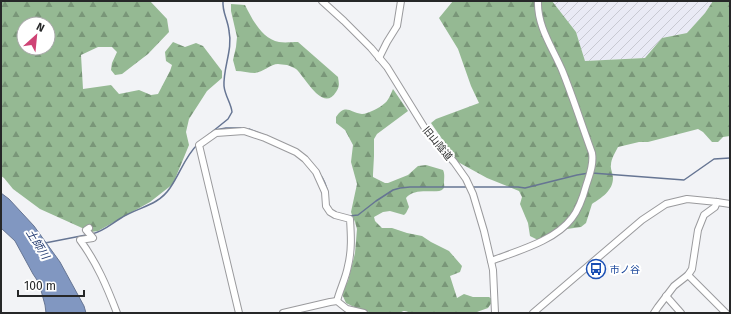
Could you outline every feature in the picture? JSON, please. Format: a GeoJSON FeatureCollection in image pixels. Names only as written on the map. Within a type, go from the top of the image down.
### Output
{"type":"FeatureCollection","features":[{"type":"Feature","properties":{"kind":"street","name":"旧山陰道"},"geometry":{"type":"LineString","coordinates":[[322,1],[371,48],[387,67],[426,130],[454,162],[466,179],[474,194],[491,261],[495,313]]}},
{"type":"Feature","properties":{"kind":"street"},"geometry":{"type":"LineString","coordinates":[[379,58],[397,26],[401,1]]}},
{"type":"Feature","properties":{"kind":"street"},"geometry":{"type":"LineString","coordinates":[[491,261],[540,242],[554,234],[573,218],[579,205],[593,160],[592,153],[562,69],[547,40],[542,26],[538,1]]}},
{"type":"Feature","properties":{"kind":"street"},"geometry":{"type":"LineString","coordinates":[[240,313],[199,145],[216,133],[244,131],[265,138],[296,152],[305,158],[316,172],[326,192],[326,206],[330,212],[350,219],[351,244],[348,266],[337,301]]}},
{"type":"Feature","properties":{"kind":"street"},"geometry":{"type":"LineString","coordinates":[[533,313],[636,225],[666,204],[687,199],[730,204]]}},
{"type":"Feature","properties":{"kind":"street"},"geometry":{"type":"LineString","coordinates":[[654,313],[674,286],[688,275],[692,269],[698,230],[704,215],[715,207],[717,202]]}},
{"type":"Feature","properties":{"kind":"street"},"geometry":{"type":"LineString","coordinates":[[89,228],[86,230],[93,238],[80,240],[89,252],[99,271],[117,313]]}},
{"type":"Feature","properties":{"kind":"street"},"geometry":{"type":"LineString","coordinates":[[688,275],[726,313]]}},
{"type":"Feature","properties":{"kind":"street"},"geometry":{"type":"LineString","coordinates":[[666,296],[680,313]]}},
{"type":"Feature","properties":{"kind":"street"},"geometry":{"type":"LineString","coordinates":[[284,313],[337,301],[347,308],[364,313]]}},
{"type":"Feature","properties":{"kind":"shaded area"},"geometry":{"type":"Polygon","coordinates":[[[552,1],[713,1],[705,13],[687,33],[662,38],[645,58],[585,61],[576,32],[552,1]]]}},
{"type":"Feature","properties":{"kind":"green space"},"geometry":{"type":"Polygon","coordinates":[[[1,1],[150,1],[167,19],[169,32],[148,54],[122,74],[115,75],[111,70],[112,63],[117,52],[112,47],[98,47],[81,55],[83,89],[111,85],[119,94],[139,90],[151,95],[158,94],[172,65],[166,61],[165,52],[173,42],[185,47],[196,43],[203,46],[222,71],[222,78],[207,91],[189,119],[186,132],[189,145],[173,184],[150,202],[98,231],[91,232],[40,209],[13,189],[1,176],[1,1]]]}},
{"type":"Feature","properties":{"kind":"green space"},"geometry":{"type":"Polygon","coordinates":[[[453,1],[552,1],[576,32],[585,61],[645,58],[662,38],[687,33],[705,13],[713,1],[730,1],[730,136],[723,137],[718,142],[712,142],[703,132],[698,129],[648,142],[639,142],[618,147],[611,163],[613,178],[611,187],[606,194],[592,204],[586,223],[581,227],[567,229],[542,239],[536,239],[530,236],[528,223],[520,204],[522,197],[519,191],[487,178],[458,162],[431,123],[436,119],[479,103],[471,86],[458,49],[439,18],[453,1]]]}},
{"type":"Feature","properties":{"kind":"green space"},"geometry":{"type":"Polygon","coordinates":[[[231,4],[245,5],[258,28],[273,40],[281,42],[298,42],[338,77],[339,85],[336,92],[331,97],[326,98],[320,96],[296,69],[287,65],[275,64],[255,73],[236,71],[233,60],[237,37],[231,11],[231,4]]]}},
{"type":"Feature","properties":{"kind":"green space"},"geometry":{"type":"Polygon","coordinates":[[[393,89],[408,111],[377,134],[374,139],[373,177],[388,183],[408,175],[418,166],[426,165],[443,170],[444,187],[440,191],[420,191],[410,194],[406,198],[409,207],[404,215],[390,211],[383,212],[374,217],[375,221],[382,228],[392,228],[422,236],[449,251],[462,266],[460,272],[450,276],[457,298],[464,294],[473,297],[489,297],[492,299],[492,302],[488,308],[474,313],[410,313],[403,311],[400,313],[372,313],[346,303],[342,294],[348,281],[355,253],[357,229],[351,212],[357,184],[351,162],[353,145],[345,130],[336,123],[336,117],[343,110],[362,114],[368,113],[386,102],[393,89]]]}},
{"type":"Feature","properties":{"kind":"water","name":"土師川"},"geometry":{"type":"Polygon","coordinates":[[[1,193],[9,199],[34,226],[60,262],[84,306],[86,313],[46,313],[39,283],[15,241],[1,228],[1,193]]]}},
{"type":"Feature","properties":{"kind":"waterway"},"geometry":{"type":"LineString","coordinates":[[202,140],[228,119],[232,112],[224,86],[230,38],[223,9],[223,1]]}},
{"type":"Feature","properties":{"kind":"waterway"},"geometry":{"type":"LineString","coordinates":[[215,130],[241,128]]}},
{"type":"Feature","properties":{"kind":"waterway"},"geometry":{"type":"LineString","coordinates":[[249,129],[264,135]]}},
{"type":"Feature","properties":{"kind":"waterway"},"geometry":{"type":"LineString","coordinates":[[92,234],[104,229],[127,214],[160,199],[174,183],[186,160],[198,144]]}},
{"type":"Feature","properties":{"kind":"waterway"},"geometry":{"type":"LineString","coordinates":[[592,173],[684,180],[714,159],[730,158]]}},
{"type":"Feature","properties":{"kind":"waterway"},"geometry":{"type":"LineString","coordinates":[[472,187],[525,188],[589,173]]}},
{"type":"Feature","properties":{"kind":"waterway"},"geometry":{"type":"LineString","coordinates":[[322,177],[328,192],[328,198]]}},
{"type":"Feature","properties":{"kind":"waterway"},"geometry":{"type":"LineString","coordinates":[[349,216],[358,215],[393,190],[400,188],[467,187]]}},
{"type":"Feature","properties":{"kind":"waterway","name":"土師川"},"geometry":{"type":"LineString","coordinates":[[45,243],[86,235]]}},
{"type":"Feature","properties":{"kind":"place","name":"市ノ谷"},"geometry":{"type":"Point","coordinates":[596,269]}}]}
